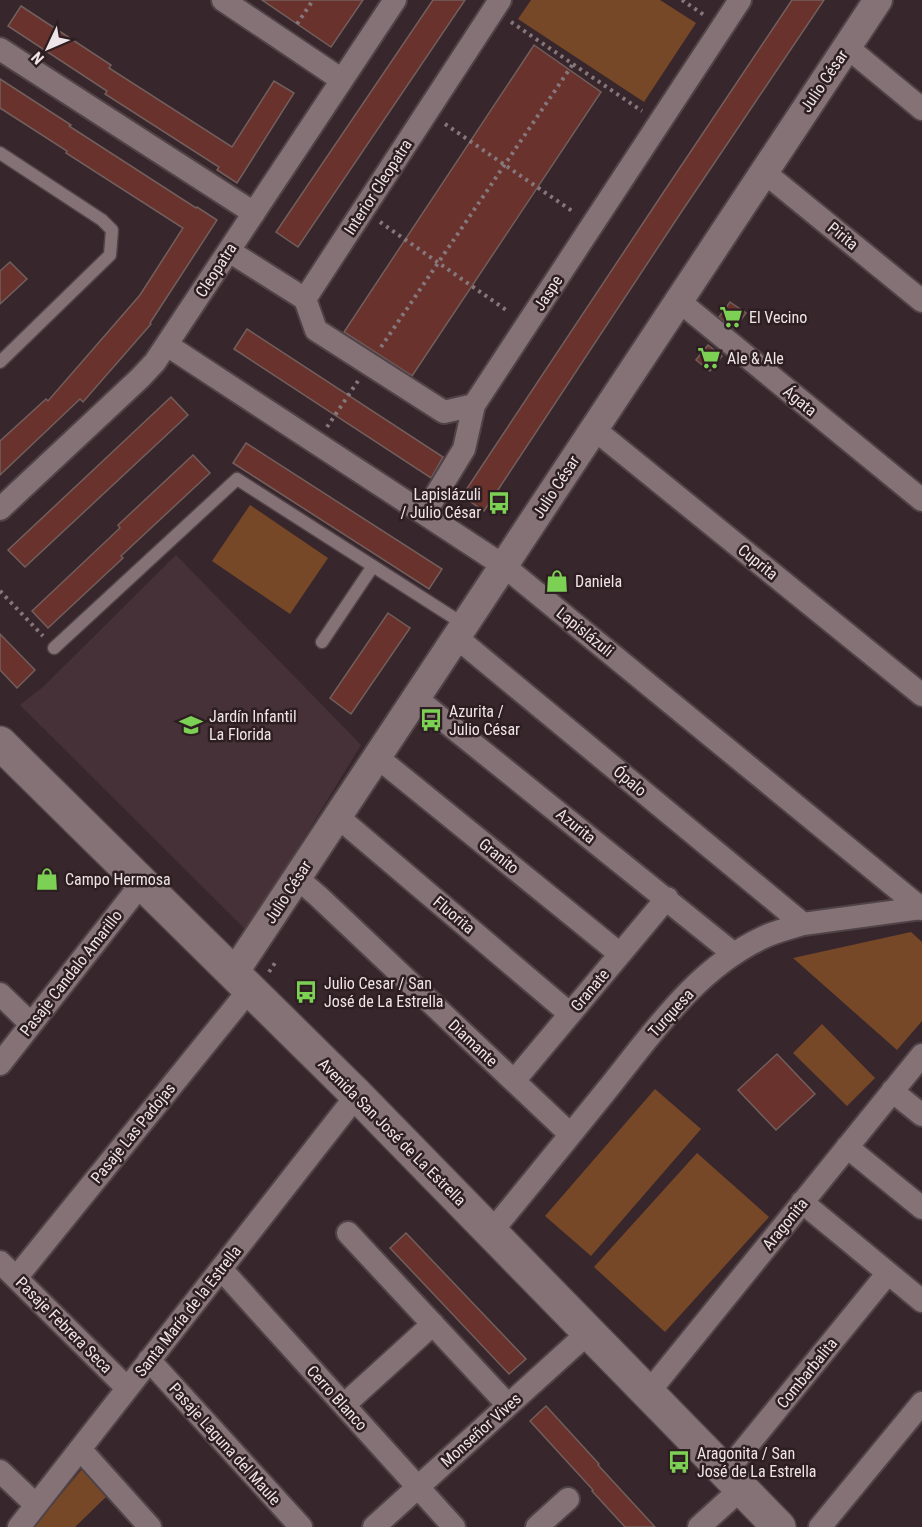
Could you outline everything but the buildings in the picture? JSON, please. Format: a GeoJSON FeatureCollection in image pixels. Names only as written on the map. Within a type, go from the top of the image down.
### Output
{"type":"FeatureCollection","features":[{"type":"Feature","properties":{"kind":"main road","name":"Avenida San José de La Estrella"},"geometry":{"type":"LineString","coordinates":[[0,743],[357,1095],[778,1527]]}},
{"type":"Feature","properties":{"kind":"street"},"geometry":{"type":"LineString","coordinates":[[223,0],[342,80]]}},
{"type":"Feature","properties":{"kind":"street","name":"Cleopatra"},"geometry":{"type":"LineString","coordinates":[[0,509],[155,362],[395,0]]}},
{"type":"Feature","properties":{"kind":"street","name":"Jaspe"},"geometry":{"type":"LineString","coordinates":[[474,405],[740,0]]}},
{"type":"Feature","properties":{"kind":"street","name":"Julio César"},"geometry":{"type":"LineString","coordinates":[[242,981],[297,878],[878,0]]}},
{"type":"Feature","properties":{"kind":"street","name":"Interior Cleopatra"},"geometry":{"type":"LineString","coordinates":[[305,298],[497,5]]}},
{"type":"Feature","properties":{"kind":"street"},"geometry":{"type":"LineString","coordinates":[[847,47],[922,109]]}},
{"type":"Feature","properties":{"kind":"street"},"geometry":{"type":"LineString","coordinates":[[0,49],[254,213]]}},
{"type":"Feature","properties":{"kind":"street","name":"Pirita"},"geometry":{"type":"LineString","coordinates":[[764,172],[922,301]]}},
{"type":"Feature","properties":{"kind":"street"},"geometry":{"type":"LineString","coordinates":[[229,251],[305,298],[316,330],[444,412],[474,405],[464,448],[425,513]]}},
{"type":"Feature","properties":{"kind":"street","name":"Ágata"},"geometry":{"type":"LineString","coordinates":[[679,301],[922,500]]}},
{"type":"Feature","properties":{"kind":"street","name":"Lapislázuli"},"geometry":{"type":"LineString","coordinates":[[167,345],[504,566],[922,907]]}},
{"type":"Feature","properties":{"kind":"street","name":"Cuprita"},"geometry":{"type":"LineString","coordinates":[[594,429],[922,695]]}},
{"type":"Feature","properties":{"kind":"street","name":"Ópalo"},"geometry":{"type":"LineString","coordinates":[[460,631],[803,924]]}},
{"type":"Feature","properties":{"kind":"street","name":"Azurita"},"geometry":{"type":"LineString","coordinates":[[416,698],[734,954]]}},
{"type":"Feature","properties":{"kind":"street","name":"Granito"},"geometry":{"type":"LineString","coordinates":[[377,757],[620,954]]}},
{"type":"Feature","properties":{"kind":"street","name":"Fluorita"},"geometry":{"type":"LineString","coordinates":[[338,817],[570,1014]]}},
{"type":"Feature","properties":{"kind":"street","name":"Diamante"},"geometry":{"type":"LineString","coordinates":[[297,878],[570,1134]]}},
{"type":"Feature","properties":{"kind":"street","name":"Pasaje Candalo Amarillo"},"geometry":{"type":"LineString","coordinates":[[0,1064],[142,883]]}},
{"type":"Feature","properties":{"kind":"street","name":"Granate"},"geometry":{"type":"LineString","coordinates":[[514,1081],[667,898]]}},
{"type":"Feature","properties":{"kind":"street","name":"Turquesa"},"geometry":{"type":"LineString","coordinates":[[491,1232],[688,992],[734,954],[766,936],[803,924],[922,907]]}},
{"type":"Feature","properties":{"kind":"street","name":"Pasaje Las Padojas"},"geometry":{"type":"LineString","coordinates":[[8,1270],[242,981]]}},
{"type":"Feature","properties":{"kind":"street"},"geometry":{"type":"LineString","coordinates":[[0,994],[31,1024]]}},
{"type":"Feature","properties":{"kind":"street","name":"Aragonita"},"geometry":{"type":"LineString","coordinates":[[648,1393],[922,1055]]}},
{"type":"Feature","properties":{"kind":"street"},"geometry":{"type":"LineString","coordinates":[[892,1091],[922,1115]]}},
{"type":"Feature","properties":{"kind":"street","name":"Santa María de la Estrella"},"geometry":{"type":"LineString","coordinates":[[19,1527],[357,1095]]}},
{"type":"Feature","properties":{"kind":"street"},"geometry":{"type":"LineString","coordinates":[[847,1147],[922,1208]]}},
{"type":"Feature","properties":{"kind":"street"},"geometry":{"type":"LineString","coordinates":[[802,1202],[922,1301]]}},
{"type":"Feature","properties":{"kind":"street"},"geometry":{"type":"LineString","coordinates":[[348,1233],[508,1406]]}},
{"type":"Feature","properties":{"kind":"street","name":"Cerro Blanco"},"geometry":{"type":"LineString","coordinates":[[221,1269],[454,1527]]}},
{"type":"Feature","properties":{"kind":"street","name":"Pasaje Febrera Seca"},"geometry":{"type":"LineString","coordinates":[[8,1270],[127,1388]]}},
{"type":"Feature","properties":{"kind":"street","name":"Combarbalita"},"geometry":{"type":"LineString","coordinates":[[699,1527],[888,1273]]}},
{"type":"Feature","properties":{"kind":"street"},"geometry":{"type":"LineString","coordinates":[[344,1405],[433,1324]]}},
{"type":"Feature","properties":{"kind":"street","name":"Monseñor Vives"},"geometry":{"type":"LineString","coordinates":[[374,1527],[589,1332]]}},
{"type":"Feature","properties":{"kind":"street","name":"Pasaje Laguna del Maule"},"geometry":{"type":"LineString","coordinates":[[149,1360],[301,1527]]}},
{"type":"Feature","properties":{"kind":"street"},"geometry":{"type":"LineString","coordinates":[[820,1527],[922,1403]]}},
{"type":"Feature","properties":{"kind":"street"},"geometry":{"type":"LineString","coordinates":[[80,1449],[150,1527]]}},
{"type":"Feature","properties":{"kind":"street"},"geometry":{"type":"LineString","coordinates":[[0,1471],[36,1505]]}},
{"type":"Feature","properties":{"kind":"street"},"geometry":{"type":"LineString","coordinates":[[537,1527],[568,1499]]}},
{"type":"Feature","properties":{"kind":"lane"},"geometry":{"type":"LineString","coordinates":[[0,153],[102,220],[112,230],[110,255],[0,362]]}},
{"type":"Feature","properties":{"kind":"lane"},"geometry":{"type":"LineString","coordinates":[[54,648],[237,479],[373,566],[460,631]]}},
{"type":"Feature","properties":{"kind":"lane"},"geometry":{"type":"LineString","coordinates":[[322,642],[373,566]]}},
{"type":"Feature","properties":{"kind":"path"},"geometry":{"type":"LineString","coordinates":[[285,42],[313,0]]}},
{"type":"Feature","properties":{"kind":"path"},"geometry":{"type":"LineString","coordinates":[[497,5],[573,64],[660,123]]}},
{"type":"Feature","properties":{"kind":"path"},"geometry":{"type":"LineString","coordinates":[[316,442],[573,64]]}},
{"type":"Feature","properties":{"kind":"path"},"geometry":{"type":"LineString","coordinates":[[427,112],[592,225]]}},
{"type":"Feature","properties":{"kind":"path"},"geometry":{"type":"LineString","coordinates":[[363,211],[527,325]]}},
{"type":"Feature","properties":{"kind":"path"},"geometry":{"type":"LineString","coordinates":[[0,591],[54,648]]}},
{"type":"Feature","properties":{"kind":"shaded area"},"geometry":{"type":"Polygon","coordinates":[[[531,0],[660,0],[696,23],[644,102],[518,19],[531,0]]]}},
{"type":"Feature","properties":{"kind":"shaded area"},"geometry":{"type":"Polygon","coordinates":[[[250,505],[328,558],[290,614],[212,561],[250,505]]]}},
{"type":"Feature","properties":{"kind":"shaded area","name":"Jardín Infantil La Florida"},"geometry":{"type":"Polygon","coordinates":[[[176,555],[361,745],[247,931],[20,705],[43,687],[176,555]]]}},
{"type":"Feature","properties":{"kind":"shaded area"},"geometry":{"type":"Polygon","coordinates":[[[911,932],[922,942],[922,1021],[897,1050],[793,958],[911,932]]]}},
{"type":"Feature","properties":{"kind":"shaded area"},"geometry":{"type":"Polygon","coordinates":[[[822,1024],[875,1078],[847,1106],[793,1053],[822,1024]]]}},
{"type":"Feature","properties":{"kind":"shaded area"},"geometry":{"type":"Polygon","coordinates":[[[655,1089],[701,1129],[591,1256],[545,1216],[655,1089]]]}},
{"type":"Feature","properties":{"kind":"shaded area"},"geometry":{"type":"Polygon","coordinates":[[[697,1153],[769,1217],[665,1332],[594,1267],[697,1153]]]}},
{"type":"Feature","properties":{"kind":"shaded area"},"geometry":{"type":"Polygon","coordinates":[[[82,1469],[107,1496],[75,1527],[34,1527],[82,1469]]]}},
{"type":"Feature","properties":{"kind":"place","name":"El Vecino"},"geometry":{"type":"Point","coordinates":[731,317]}},
{"type":"Feature","properties":{"kind":"place","name":"Ale & Ale"},"geometry":{"type":"Point","coordinates":[709,358]}},
{"type":"Feature","properties":{"kind":"place","name":"Lapislázuli / Julio César"},"geometry":{"type":"Point","coordinates":[499,503]}},
{"type":"Feature","properties":{"kind":"place","name":"Daniela"},"geometry":{"type":"Point","coordinates":[557,581]}},
{"type":"Feature","properties":{"kind":"place","name":"Azurita / Julio César"},"geometry":{"type":"Point","coordinates":[431,720]}},
{"type":"Feature","properties":{"kind":"place","name":"Jardín Infantil La Florida"},"geometry":{"type":"Point","coordinates":[191,725]}},
{"type":"Feature","properties":{"kind":"place","name":"Campo Hermosa"},"geometry":{"type":"Point","coordinates":[47,879]}},
{"type":"Feature","properties":{"kind":"place","name":"Julio Cesar / San José de La Estrella"},"geometry":{"type":"Point","coordinates":[306,992]}},
{"type":"Feature","properties":{"kind":"place","name":"Aragonita / San José de La Estrella"},"geometry":{"type":"Point","coordinates":[679,1462]}}]}
